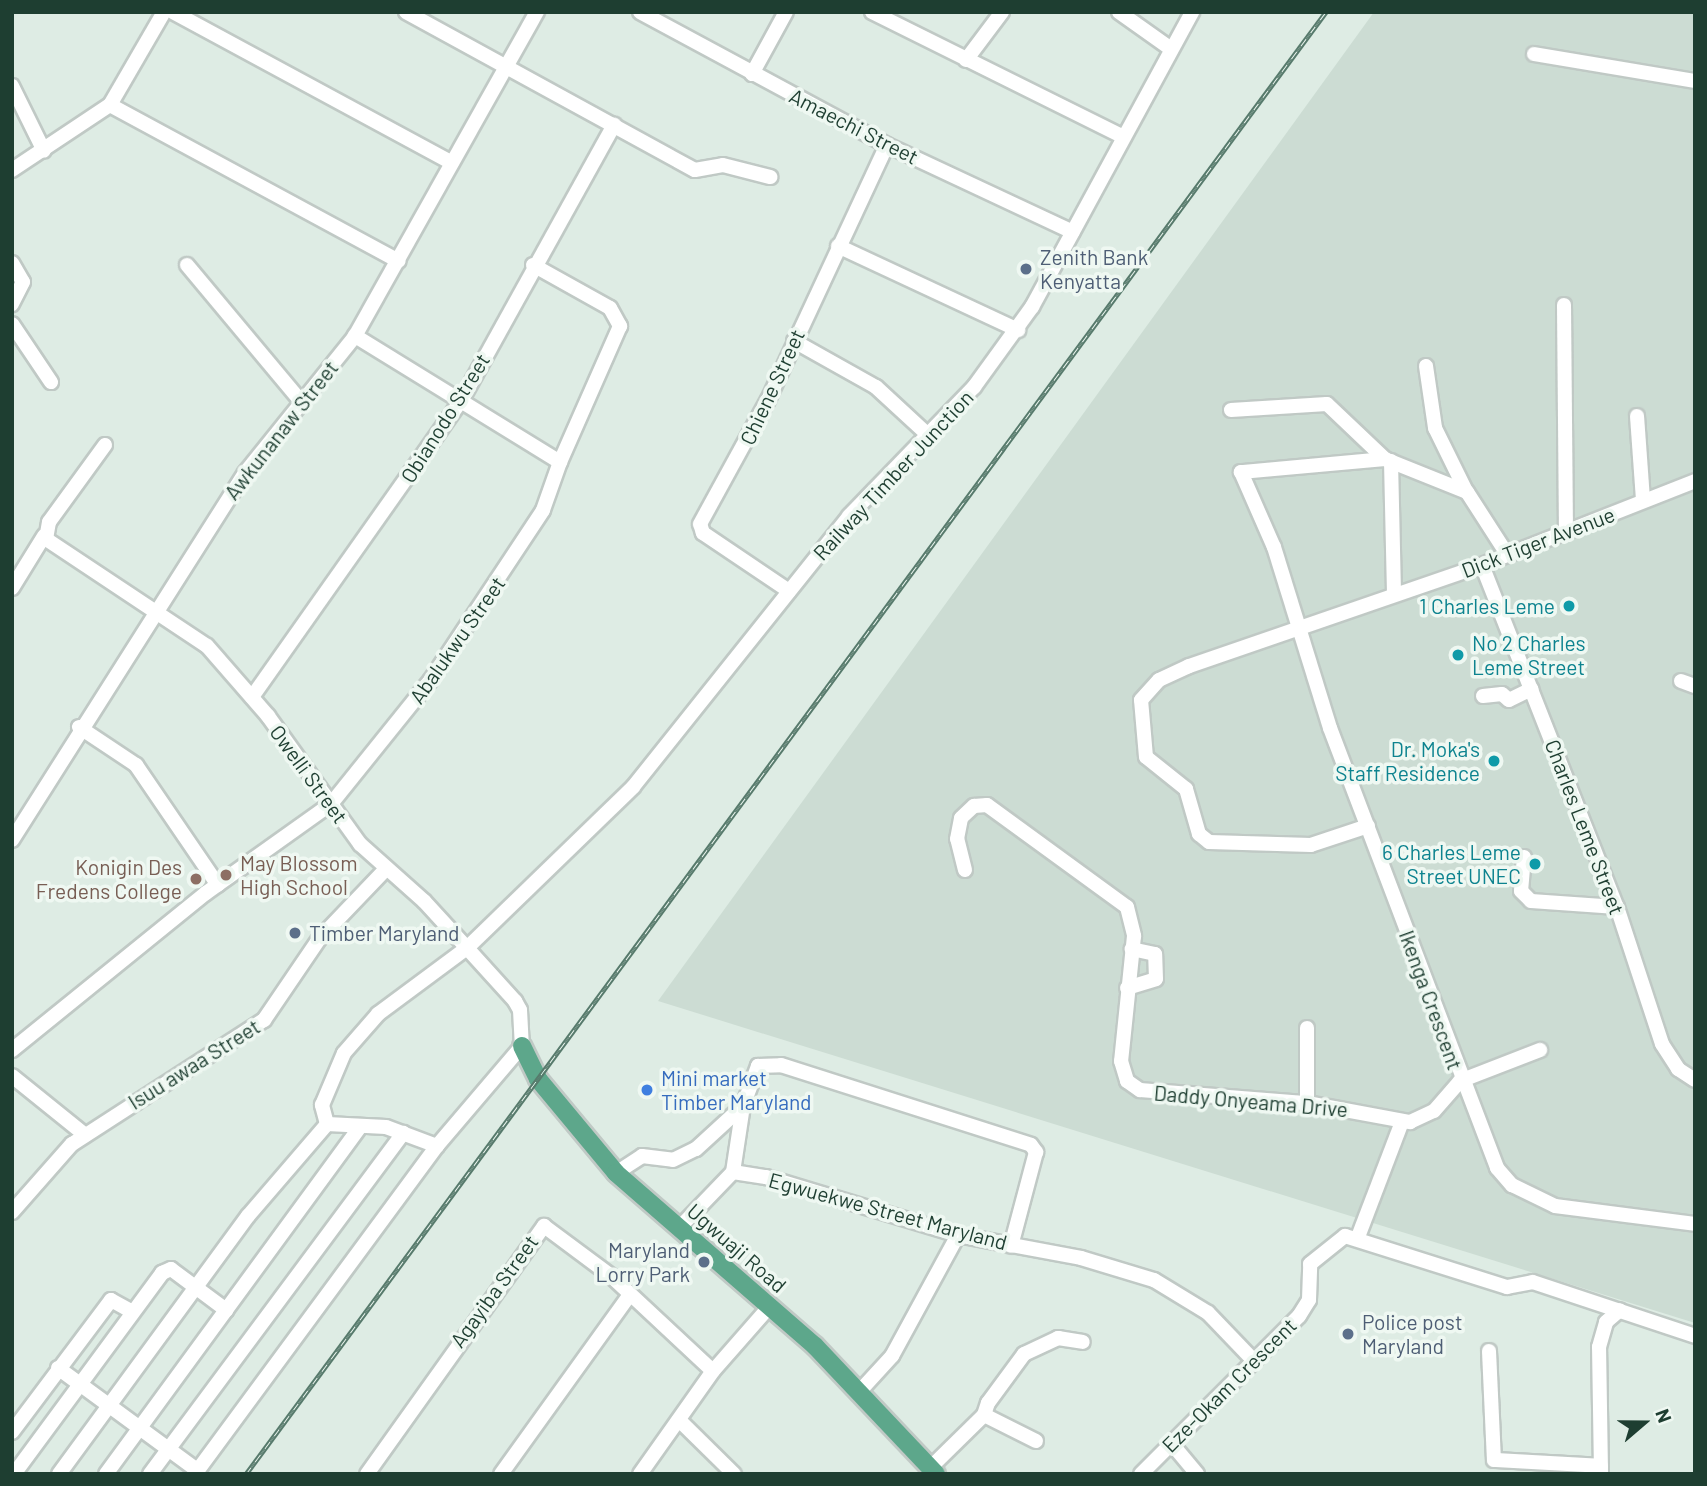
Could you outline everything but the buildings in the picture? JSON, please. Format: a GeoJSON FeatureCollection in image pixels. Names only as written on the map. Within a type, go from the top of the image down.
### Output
{"type":"FeatureCollection","features":[{"type":"Feature","properties":{"kind":"main road","name":"Ugwuaji Road"},"geometry":{"type":"LineString","coordinates":[[522,1046],[538,1080],[616,1172],[769,1307],[859,1392],[933,1471]]}},
{"type":"Feature","properties":{"kind":"street"},"geometry":{"type":"LineString","coordinates":[[12,170],[110,105],[164,12]]}},
{"type":"Feature","properties":{"kind":"street"},"geometry":{"type":"LineString","coordinates":[[173,12],[452,163]]}},
{"type":"Feature","properties":{"kind":"street"},"geometry":{"type":"LineString","coordinates":[[406,12],[509,65],[695,170],[723,165],[770,177]]}},
{"type":"Feature","properties":{"kind":"street","name":"Awkunanaw Street"},"geometry":{"type":"LineString","coordinates":[[12,840],[79,727],[156,608],[300,400],[355,336],[537,12]]}},
{"type":"Feature","properties":{"kind":"street","name":"Amaechi Street"},"geometry":{"type":"LineString","coordinates":[[640,12],[887,145],[1073,232]]}},
{"type":"Feature","properties":{"kind":"street"},"geometry":{"type":"LineString","coordinates":[[752,74],[786,12]]}},
{"type":"Feature","properties":{"kind":"street"},"geometry":{"type":"LineString","coordinates":[[966,61],[1002,12]]}},
{"type":"Feature","properties":{"kind":"street"},"geometry":{"type":"LineString","coordinates":[[1119,12],[1171,49]]}},
{"type":"Feature","properties":{"kind":"street","name":"Railway Timber Junction"},"geometry":{"type":"LineString","coordinates":[[327,1124],[322,1105],[344,1053],[378,1014],[467,948],[633,788],[849,516],[928,435],[1018,330],[1192,12]]}},
{"type":"Feature","properties":{"kind":"street"},"geometry":{"type":"LineString","coordinates":[[878,14],[966,61],[1124,137]]}},
{"type":"Feature","properties":{"kind":"street"},"geometry":{"type":"LineString","coordinates":[[1534,54],[1695,81]]}},
{"type":"Feature","properties":{"kind":"street"},"geometry":{"type":"LineString","coordinates":[[12,86],[44,151]]}},
{"type":"Feature","properties":{"kind":"street"},"geometry":{"type":"LineString","coordinates":[[110,105],[398,261]]}},
{"type":"Feature","properties":{"kind":"street","name":"Obianodo Street"},"geometry":{"type":"LineString","coordinates":[[252,696],[461,401],[533,265],[614,125]]}},
{"type":"Feature","properties":{"kind":"street","name":"Chiene Street"},"geometry":{"type":"LineString","coordinates":[[789,591],[703,533],[700,524],[794,341],[887,145]]}},
{"type":"Feature","properties":{"kind":"street"},"geometry":{"type":"LineString","coordinates":[[838,246],[1018,330]]}},
{"type":"Feature","properties":{"kind":"street"},"geometry":{"type":"LineString","coordinates":[[12,263],[23,282],[12,304]]}},
{"type":"Feature","properties":{"kind":"street"},"geometry":{"type":"LineString","coordinates":[[187,265],[300,400]]}},
{"type":"Feature","properties":{"kind":"street","name":"Abalukwu Street"},"geometry":{"type":"LineString","coordinates":[[12,1050],[218,885],[331,804],[503,575],[543,510],[560,462],[620,326],[610,308],[533,265]]}},
{"type":"Feature","properties":{"kind":"street"},"geometry":{"type":"LineString","coordinates":[[1564,305],[1566,533]]}},
{"type":"Feature","properties":{"kind":"street"},"geometry":{"type":"LineString","coordinates":[[12,324],[51,382]]}},
{"type":"Feature","properties":{"kind":"street"},"geometry":{"type":"LineString","coordinates":[[355,336],[560,462]]}},
{"type":"Feature","properties":{"kind":"street"},"geometry":{"type":"LineString","coordinates":[[794,341],[876,387],[928,435]]}},
{"type":"Feature","properties":{"kind":"street"},"geometry":{"type":"LineString","coordinates":[[1426,366],[1435,428],[1467,492],[1507,554]]}},
{"type":"Feature","properties":{"kind":"street"},"geometry":{"type":"LineString","coordinates":[[1231,410],[1327,404],[1388,460],[1467,492]]}},
{"type":"Feature","properties":{"kind":"street"},"geometry":{"type":"LineString","coordinates":[[1637,416],[1643,500]]}},
{"type":"Feature","properties":{"kind":"street"},"geometry":{"type":"LineString","coordinates":[[12,588],[105,445]]}},
{"type":"Feature","properties":{"kind":"street"},"geometry":{"type":"LineString","coordinates":[[1388,460],[1394,595]]}},
{"type":"Feature","properties":{"kind":"street","name":"Ikenga Crescent"},"geometry":{"type":"LineString","coordinates":[[1388,460],[1241,472],[1301,630],[1306,661],[1460,1081],[1497,1168],[1513,1185],[1568,1209],[1695,1224]]}},
{"type":"Feature","properties":{"kind":"street","name":"Dick Tiger Avenue"},"geometry":{"type":"LineString","coordinates":[[1368,826],[1311,845],[1219,846],[1199,834],[1186,789],[1146,757],[1141,700],[1159,680],[1482,565],[1695,481]]}},
{"type":"Feature","properties":{"kind":"street","name":"Owelli Street"},"geometry":{"type":"LineString","coordinates":[[44,536],[156,608],[207,646],[252,696],[331,804],[386,869],[467,948],[520,1010],[522,1046]]}},
{"type":"Feature","properties":{"kind":"street","name":"Charles Leme Street"},"geometry":{"type":"LineString","coordinates":[[1482,565],[1617,907],[1662,1044],[1678,1069],[1695,1080]]}},
{"type":"Feature","properties":{"kind":"street"},"geometry":{"type":"LineString","coordinates":[[1483,696],[1503,694],[1509,700],[1532,690]]}},
{"type":"Feature","properties":{"kind":"street"},"geometry":{"type":"LineString","coordinates":[[79,727],[136,765],[218,885]]}},
{"type":"Feature","properties":{"kind":"street","name":"Daddy Onyeama Drive"},"geometry":{"type":"LineString","coordinates":[[965,870],[957,839],[961,818],[974,806],[987,804],[1073,874],[1127,907],[1134,921],[1121,1061],[1132,1087],[1307,1103],[1402,1122]]}},
{"type":"Feature","properties":{"kind":"street"},"geometry":{"type":"LineString","coordinates":[[1524,857],[1521,891],[1531,901],[1617,907]]}},
{"type":"Feature","properties":{"kind":"street","name":"Isuu awaa Street"},"geometry":{"type":"LineString","coordinates":[[12,1212],[46,1168],[85,1135],[264,1020],[319,939],[386,869]]}},
{"type":"Feature","properties":{"kind":"street"},"geometry":{"type":"LineString","coordinates":[[1128,988],[1156,979],[1155,954],[1132,949]]}},
{"type":"Feature","properties":{"kind":"street"},"geometry":{"type":"LineString","coordinates":[[1307,1028],[1307,1103]]}},
{"type":"Feature","properties":{"kind":"street"},"geometry":{"type":"LineString","coordinates":[[58,1368],[197,1472],[437,1146],[522,1046]]}},
{"type":"Feature","properties":{"kind":"street"},"geometry":{"type":"LineString","coordinates":[[1540,1049],[1460,1081],[1429,1115],[1402,1122],[1358,1237],[1507,1287],[1533,1282],[1695,1336]]}},
{"type":"Feature","properties":{"kind":"street"},"geometry":{"type":"LineString","coordinates":[[680,1227],[733,1172],[743,1105],[758,1066],[810,1072],[1031,1145],[1036,1152],[1011,1246]]}},
{"type":"Feature","properties":{"kind":"street"},"geometry":{"type":"LineString","coordinates":[[12,1076],[85,1135]]}},
{"type":"Feature","properties":{"kind":"street"},"geometry":{"type":"LineString","coordinates":[[616,1172],[642,1156],[673,1160],[696,1149],[743,1105]]}},
{"type":"Feature","properties":{"kind":"street"},"geometry":{"type":"LineString","coordinates":[[60,1474],[307,1140],[327,1124],[403,1133],[437,1146]]}},
{"type":"Feature","properties":{"kind":"street"},"geometry":{"type":"LineString","coordinates":[[106,1474],[361,1126]]}},
{"type":"Feature","properties":{"kind":"street"},"geometry":{"type":"LineString","coordinates":[[150,1474],[403,1133]]}},
{"type":"Feature","properties":{"kind":"street","name":"Egwuekwe Street Maryland"},"geometry":{"type":"LineString","coordinates":[[733,1172],[829,1193],[958,1235],[1081,1258],[1161,1283],[1208,1313],[1254,1360]]}},
{"type":"Feature","properties":{"kind":"street","name":"Agayiba Street"},"geometry":{"type":"LineString","coordinates":[[367,1474],[540,1227],[563,1235],[628,1297],[713,1371]]}},
{"type":"Feature","properties":{"kind":"street"},"geometry":{"type":"LineString","coordinates":[[859,1392],[892,1356],[958,1235]]}},
{"type":"Feature","properties":{"kind":"street","name":"Eze-Okam Crescent"},"geometry":{"type":"LineString","coordinates":[[1141,1474],[1254,1360],[1308,1300],[1316,1255],[1345,1236],[1358,1237]]}},
{"type":"Feature","properties":{"kind":"street"},"geometry":{"type":"LineString","coordinates":[[14,1474],[131,1311],[166,1270],[196,1287],[226,1310]]}},
{"type":"Feature","properties":{"kind":"street"},"geometry":{"type":"LineString","coordinates":[[501,1474],[628,1297]]}},
{"type":"Feature","properties":{"kind":"street"},"geometry":{"type":"LineString","coordinates":[[12,1432],[111,1300],[131,1311]]}},
{"type":"Feature","properties":{"kind":"street"},"geometry":{"type":"LineString","coordinates":[[640,1474],[713,1371],[769,1307]]}},
{"type":"Feature","properties":{"kind":"street"},"geometry":{"type":"LineString","coordinates":[[1489,1351],[1494,1460],[1601,1470],[1599,1347],[1606,1322],[1620,1310]]}},
{"type":"Feature","properties":{"kind":"street"},"geometry":{"type":"LineString","coordinates":[[933,1471],[984,1415],[1018,1357],[1058,1338],[1083,1342]]}},
{"type":"Feature","properties":{"kind":"street"},"geometry":{"type":"LineString","coordinates":[[984,1415],[1036,1441]]}},
{"type":"Feature","properties":{"kind":"street"},"geometry":{"type":"LineString","coordinates":[[679,1420],[734,1474]]}},
{"type":"Feature","properties":{"kind":"street"},"geometry":{"type":"LineString","coordinates":[[1172,1444],[1197,1474]]}},
{"type":"Feature","properties":{"kind":"shaded area"},"geometry":{"type":"Polygon","coordinates":[[[1374,12],[1695,12],[1695,1323],[658,1001],[1374,12]]]}},
{"type":"Feature","properties":{"kind":"railway"},"geometry":{"type":"LineString","coordinates":[[246,1474],[1326,12]]}},
{"type":"Feature","properties":{"kind":"place","name":"Zenith Bank Kenyatta"},"geometry":{"type":"Point","coordinates":[1026,269]}},
{"type":"Feature","properties":{"kind":"place","name":"1 Charles Leme"},"geometry":{"type":"Point","coordinates":[1569,606]}},
{"type":"Feature","properties":{"kind":"place","name":"No 2 Charles Leme Street"},"geometry":{"type":"Point","coordinates":[1458,655]}},
{"type":"Feature","properties":{"kind":"place","name":"Dr. Moka's Staff Residence"},"geometry":{"type":"Point","coordinates":[1494,761]}},
{"type":"Feature","properties":{"kind":"place","name":"6 Charles Leme Street UNEC"},"geometry":{"type":"Point","coordinates":[1535,864]}},
{"type":"Feature","properties":{"kind":"place","name":"May Blossom High School"},"geometry":{"type":"Point","coordinates":[226,875]}},
{"type":"Feature","properties":{"kind":"place","name":"Konigin Des Fredens College"},"geometry":{"type":"Point","coordinates":[196,879]}},
{"type":"Feature","properties":{"kind":"place","name":"Timber Maryland"},"geometry":{"type":"Point","coordinates":[295,933]}},
{"type":"Feature","properties":{"kind":"place","name":"Mini market Timber Maryland"},"geometry":{"type":"Point","coordinates":[647,1090]}},
{"type":"Feature","properties":{"kind":"place","name":"Maryland Lorry Park"},"geometry":{"type":"Point","coordinates":[704,1262]}},
{"type":"Feature","properties":{"kind":"place","name":"Police post Maryland"},"geometry":{"type":"Point","coordinates":[1348,1334]}}]}
